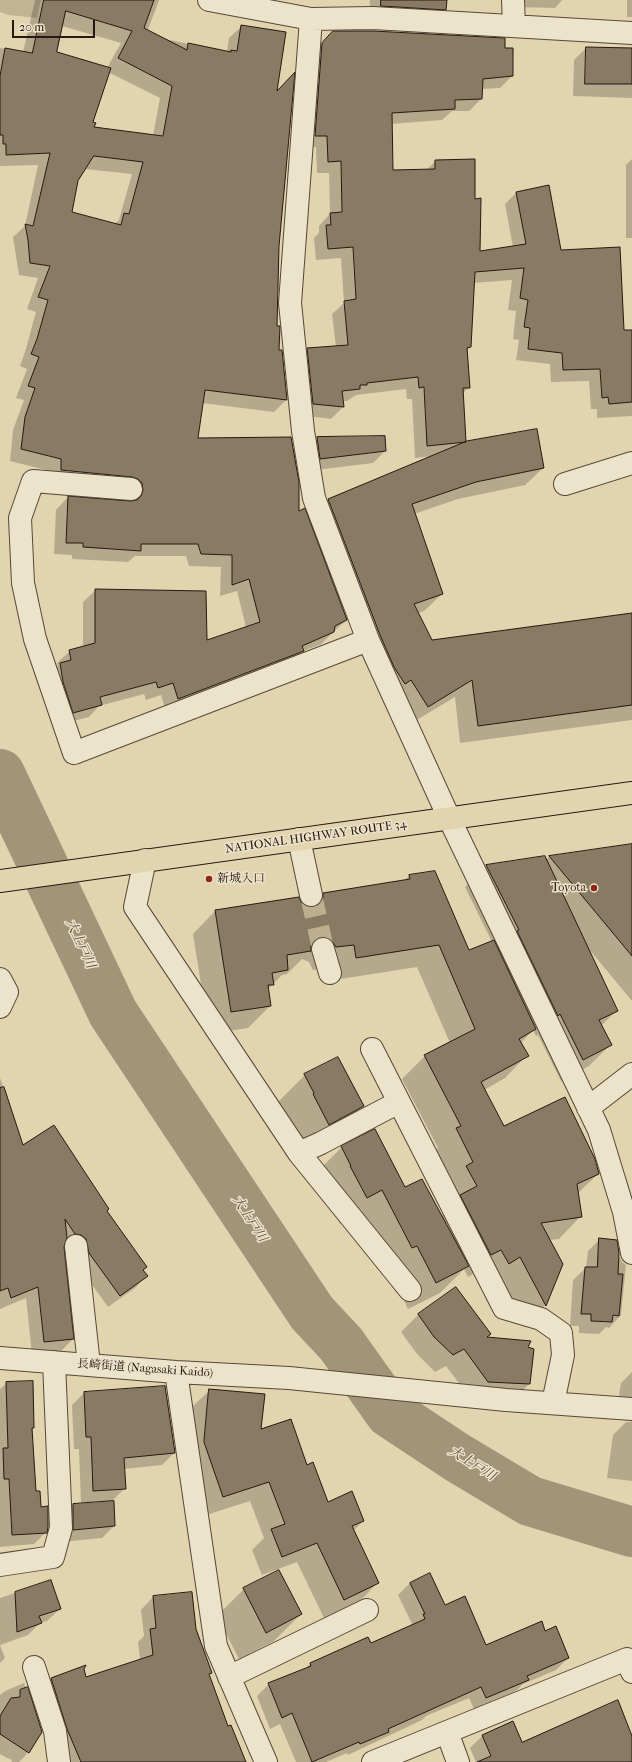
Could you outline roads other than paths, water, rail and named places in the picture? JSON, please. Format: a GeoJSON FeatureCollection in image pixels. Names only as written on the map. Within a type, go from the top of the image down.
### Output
{"type":"FeatureCollection","features":[{"type":"Feature","properties":{"kind":"highway","name":"NATIONAL HIGHWAY ROUTE 34"},"geometry":{"type":"LineString","coordinates":[[0,881],[632,794]]}},
{"type":"Feature","properties":{"kind":"street"},"geometry":{"type":"LineString","coordinates":[[210,0],[276,6],[311,19],[372,18],[632,33]]}},
{"type":"Feature","properties":{"kind":"street"},"geometry":{"type":"LineString","coordinates":[[513,0],[514,26]]}},
{"type":"Feature","properties":{"kind":"street"},"geometry":{"type":"LineString","coordinates":[[311,19],[290,303],[303,431],[314,498],[368,640],[450,820],[599,1130],[625,1192],[632,1250]]}},
{"type":"Feature","properties":{"kind":"street"},"geometry":{"type":"LineString","coordinates":[[565,484],[632,463]]}},
{"type":"Feature","properties":{"kind":"street"},"geometry":{"type":"LineString","coordinates":[[131,489],[33,481],[20,518],[24,583],[35,639],[74,753],[368,640]]}},
{"type":"Feature","properties":{"kind":"street"},"geometry":{"type":"LineString","coordinates":[[300,839],[312,895]]}},
{"type":"Feature","properties":{"kind":"street"},"geometry":{"type":"LineString","coordinates":[[145,860],[135,907],[299,1153],[410,1290]]}},
{"type":"Feature","properties":{"kind":"street"},"geometry":{"type":"LineString","coordinates":[[323,949],[330,973]]}},
{"type":"Feature","properties":{"kind":"street"},"geometry":{"type":"LineString","coordinates":[[372,1049],[504,1308],[540,1319],[561,1333],[562,1355],[553,1404]]}},
{"type":"Feature","properties":{"kind":"street"},"geometry":{"type":"LineString","coordinates":[[588,1108],[632,1074]]}},
{"type":"Feature","properties":{"kind":"street"},"geometry":{"type":"LineString","coordinates":[[299,1153],[399,1102]]}},
{"type":"Feature","properties":{"kind":"street"},"geometry":{"type":"LineString","coordinates":[[76,1246],[89,1365]]}},
{"type":"Feature","properties":{"kind":"street","name":"長崎街道 (Nagasaki Kaidō)"},"geometry":{"type":"LineString","coordinates":[[0,1358],[176,1372],[289,1378],[506,1400],[632,1409]]}},
{"type":"Feature","properties":{"kind":"street"},"geometry":{"type":"LineString","coordinates":[[0,1565],[53,1557],[61,1528],[54,1362]]}},
{"type":"Feature","properties":{"kind":"street"},"geometry":{"type":"LineString","coordinates":[[176,1372],[216,1646],[266,1762]]}},
{"type":"Feature","properties":{"kind":"street"},"geometry":{"type":"LineString","coordinates":[[229,1677],[367,1610]]}},
{"type":"Feature","properties":{"kind":"street"},"geometry":{"type":"LineString","coordinates":[[373,1762],[627,1659],[632,1672]]}},
{"type":"Feature","properties":{"kind":"street"},"geometry":{"type":"LineString","coordinates":[[34,1667],[54,1731],[58,1762]]}},
{"type":"Feature","properties":{"kind":"street"},"geometry":{"type":"LineString","coordinates":[[447,1732],[458,1762]]}},
{"type":"Feature","properties":{"kind":"waterway","name":"大上戸川"},"geometry":{"type":"LineString","coordinates":[[0,774],[113,1013],[312,1313],[341,1344],[390,1413],[458,1458],[530,1501],[632,1532]]}},
{"type":"Feature","properties":{"kind":"tunnel"},"geometry":{"type":"LineString","coordinates":[[311,895],[323,949]]}},
{"type":"Feature","properties":{"kind":"place","name":"新城入口"},"geometry":{"type":"Point","coordinates":[209,879]}},
{"type":"Feature","properties":{"kind":"place","name":"Toyota"},"geometry":{"type":"Point","coordinates":[594,888]}}]}
